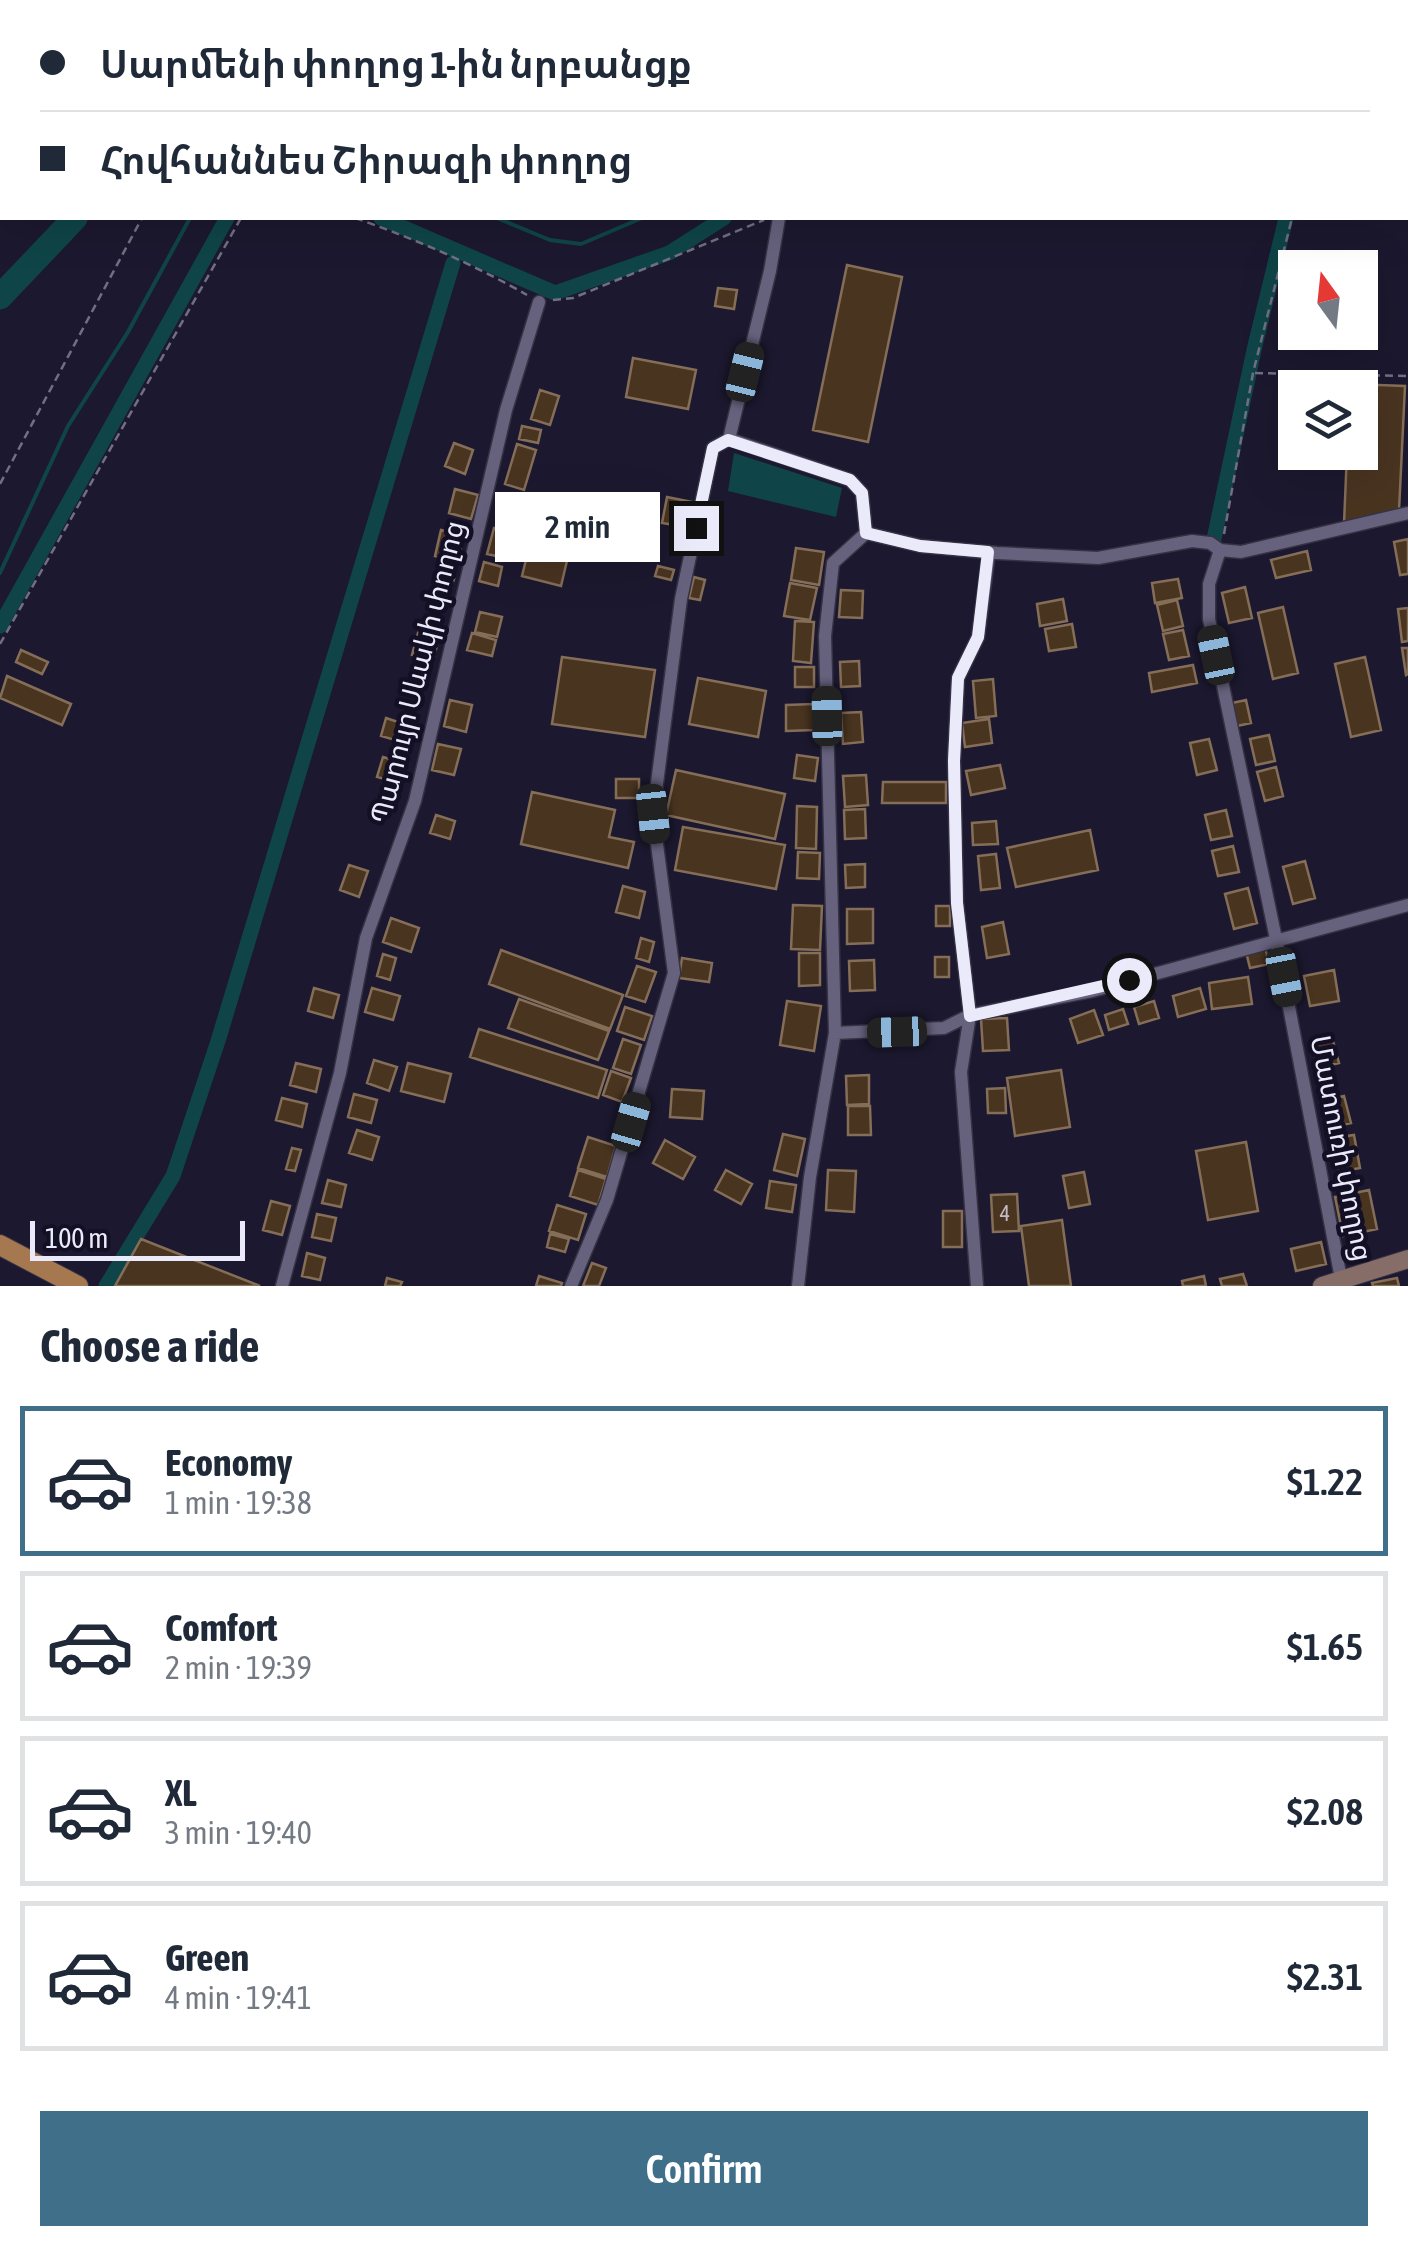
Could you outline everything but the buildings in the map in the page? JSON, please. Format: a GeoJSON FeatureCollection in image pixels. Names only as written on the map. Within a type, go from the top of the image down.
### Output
{"type":"FeatureCollection","features":[{"type":"Feature","properties":{"kind":"main road"},"geometry":{"type":"LineString","coordinates":[[0,1245],[78,1286]]}},
{"type":"Feature","properties":{"kind":"main road"},"geometry":{"type":"LineString","coordinates":[[1322,1286],[1342,1283],[1408,1259]]}},
{"type":"Feature","properties":{"kind":"street"},"geometry":{"type":"LineString","coordinates":[[728,440],[770,271],[776,220]]}},
{"type":"Feature","properties":{"kind":"street","name":"Պարույր Սևակի փողոց"},"geometry":{"type":"LineString","coordinates":[[282,1286],[340,1073],[366,938],[415,801],[506,410],[539,302]]}},
{"type":"Feature","properties":{"kind":"street"},"geometry":{"type":"LineString","coordinates":[[572,1286],[607,1200],[674,973],[653,814],[681,599],[713,448],[728,440],[850,480],[862,493],[866,533]]}},
{"type":"Feature","properties":{"kind":"street"},"geometry":{"type":"LineString","coordinates":[[866,533],[920,546],[1098,558],[1192,541],[1241,552],[1408,513]]}},
{"type":"Feature","properties":{"kind":"street"},"geometry":{"type":"LineString","coordinates":[[798,1286],[810,1177],[835,1034],[825,636],[833,564],[866,533]]}},
{"type":"Feature","properties":{"kind":"street","name":"Մատուռի փողոց"},"geometry":{"type":"LineString","coordinates":[[1220,550],[1209,584],[1209,619],[1342,1283]]}},
{"type":"Feature","properties":{"kind":"street"},"geometry":{"type":"LineString","coordinates":[[977,1286],[961,1072],[970,1016],[957,903],[954,761],[958,678],[978,637],[988,552]]}},
{"type":"Feature","properties":{"kind":"street"},"geometry":{"type":"LineString","coordinates":[[835,1034],[944,1028],[970,1016],[1092,991],[1408,905]]}},
{"type":"Feature","properties":{"kind":"path"},"geometry":{"type":"LineString","coordinates":[[0,484],[141,220]]}},
{"type":"Feature","properties":{"kind":"path"},"geometry":{"type":"LineString","coordinates":[[0,644],[241,220]]}},
{"type":"Feature","properties":{"kind":"path"},"geometry":{"type":"LineString","coordinates":[[361,220],[416,239],[539,302],[572,298],[771,220]]}},
{"type":"Feature","properties":{"kind":"path"},"geometry":{"type":"LineString","coordinates":[[1220,550],[1254,373],[1292,220]]}},
{"type":"Feature","properties":{"kind":"path"},"geometry":{"type":"LineString","coordinates":[[1254,373],[1408,376]]}},
{"type":"Feature","properties":{"kind":"shaded area"},"geometry":{"type":"Polygon","coordinates":[[[734,453],[842,488],[836,517],[728,491],[734,453]]]}},
{"type":"Feature","properties":{"kind":"waterway"},"geometry":{"type":"LineString","coordinates":[[0,297],[73,220]]}},
{"type":"Feature","properties":{"kind":"waterway"},"geometry":{"type":"LineString","coordinates":[[0,573],[68,426],[128,332],[189,220]]}},
{"type":"Feature","properties":{"kind":"waterway"},"geometry":{"type":"LineString","coordinates":[[0,626],[226,220]]}},
{"type":"Feature","properties":{"kind":"waterway"},"geometry":{"type":"LineString","coordinates":[[386,220],[555,293],[669,253],[721,220]]}},
{"type":"Feature","properties":{"kind":"waterway"},"geometry":{"type":"LineString","coordinates":[[502,220],[550,240],[581,244],[637,220]]}},
{"type":"Feature","properties":{"kind":"waterway"},"geometry":{"type":"LineString","coordinates":[[1214,539],[1286,220]]}},
{"type":"Feature","properties":{"kind":"waterway"},"geometry":{"type":"LineString","coordinates":[[106,1286],[173,1176],[218,1041],[453,263]]}},
{"type":"Feature","properties":{"kind":"route"},"geometry":{"type":"LineString","coordinates":[[696,528],[713,448],[728,440],[850,480],[862,493],[866,533],[920,546],[988,552],[978,637],[958,678],[954,761],[957,903],[970,1016],[1129,980]]}}]}
